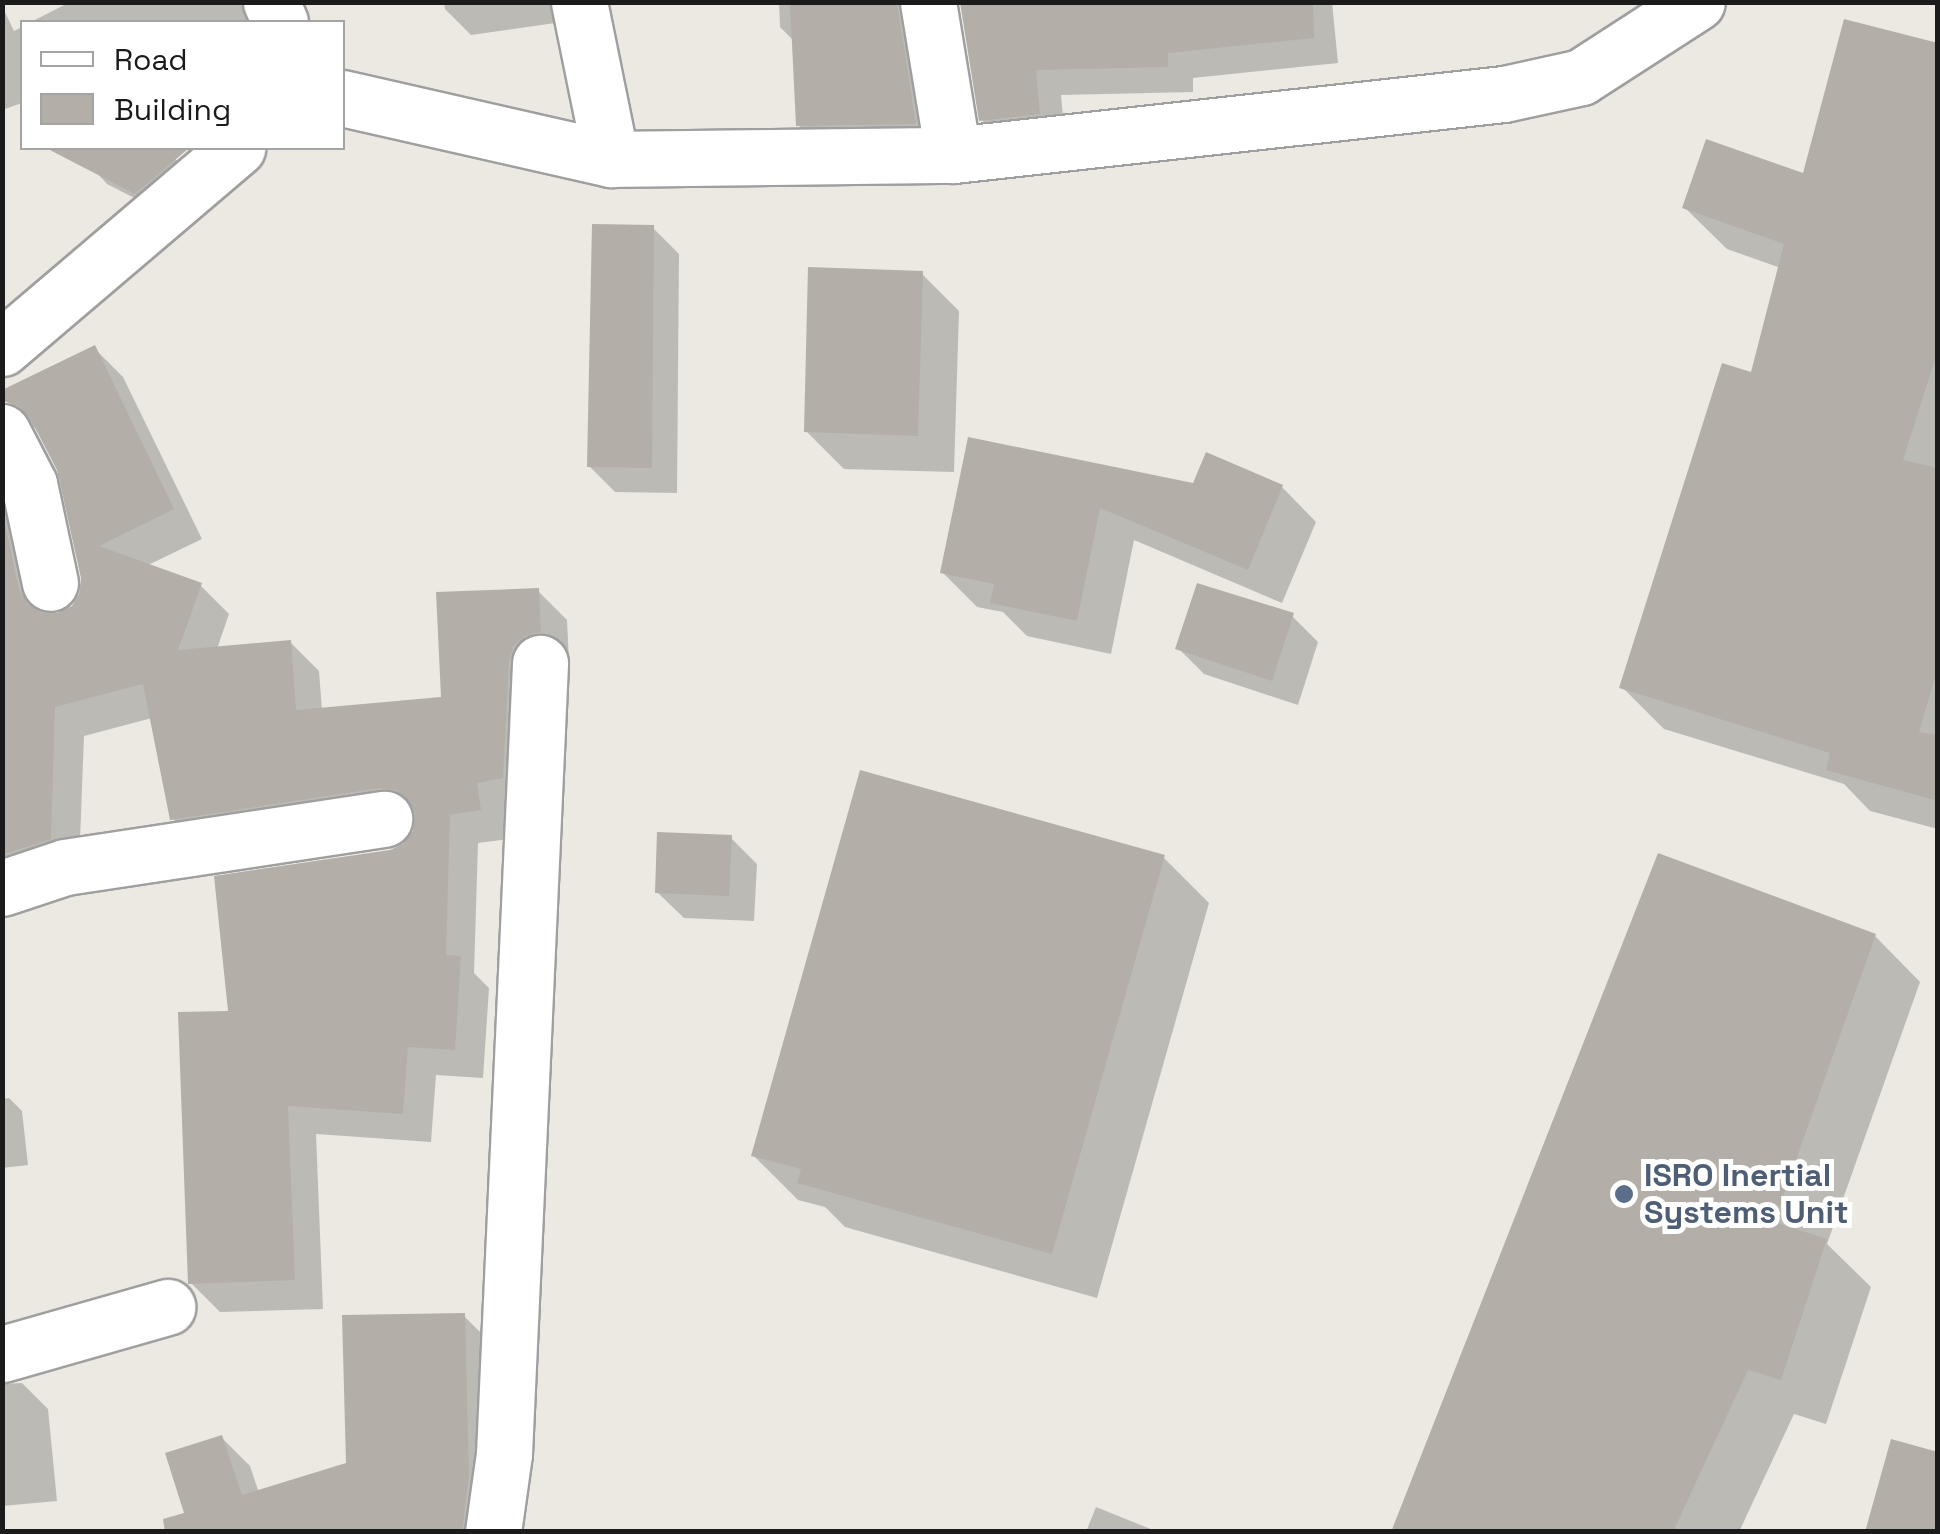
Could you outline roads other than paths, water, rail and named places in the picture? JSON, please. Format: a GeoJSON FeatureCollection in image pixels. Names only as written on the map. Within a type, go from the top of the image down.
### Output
{"type":"FeatureCollection","features":[{"type":"Feature","properties":{"kind":"street"},"geometry":{"type":"LineString","coordinates":[[578,2],[611,159]]}},
{"type":"Feature","properties":{"kind":"street"},"geometry":{"type":"LineString","coordinates":[[928,2],[954,155]]}},
{"type":"Feature","properties":{"kind":"street"},"geometry":{"type":"LineString","coordinates":[[345,99],[611,159],[954,155],[1504,94],[1581,77],[1676,9]]}},
{"type":"Feature","properties":{"kind":"street"},"geometry":{"type":"LineString","coordinates":[[2,348],[235,150]]}},
{"type":"Feature","properties":{"kind":"street"},"geometry":{"type":"LineString","coordinates":[[2,432],[29,484],[50,583]]}},
{"type":"Feature","properties":{"kind":"street"},"geometry":{"type":"LineString","coordinates":[[492,1532],[504,1454],[540,663]]}},
{"type":"Feature","properties":{"kind":"street"},"geometry":{"type":"LineString","coordinates":[[2,888],[65,867],[384,818]]}},
{"type":"Feature","properties":{"kind":"street"},"geometry":{"type":"LineString","coordinates":[[2,1354],[167,1307]]}},
{"type":"Feature","properties":{"kind":"place","name":"ISRO Inertial Systems Unit"},"geometry":{"type":"Point","coordinates":[1624,1194]}}]}
